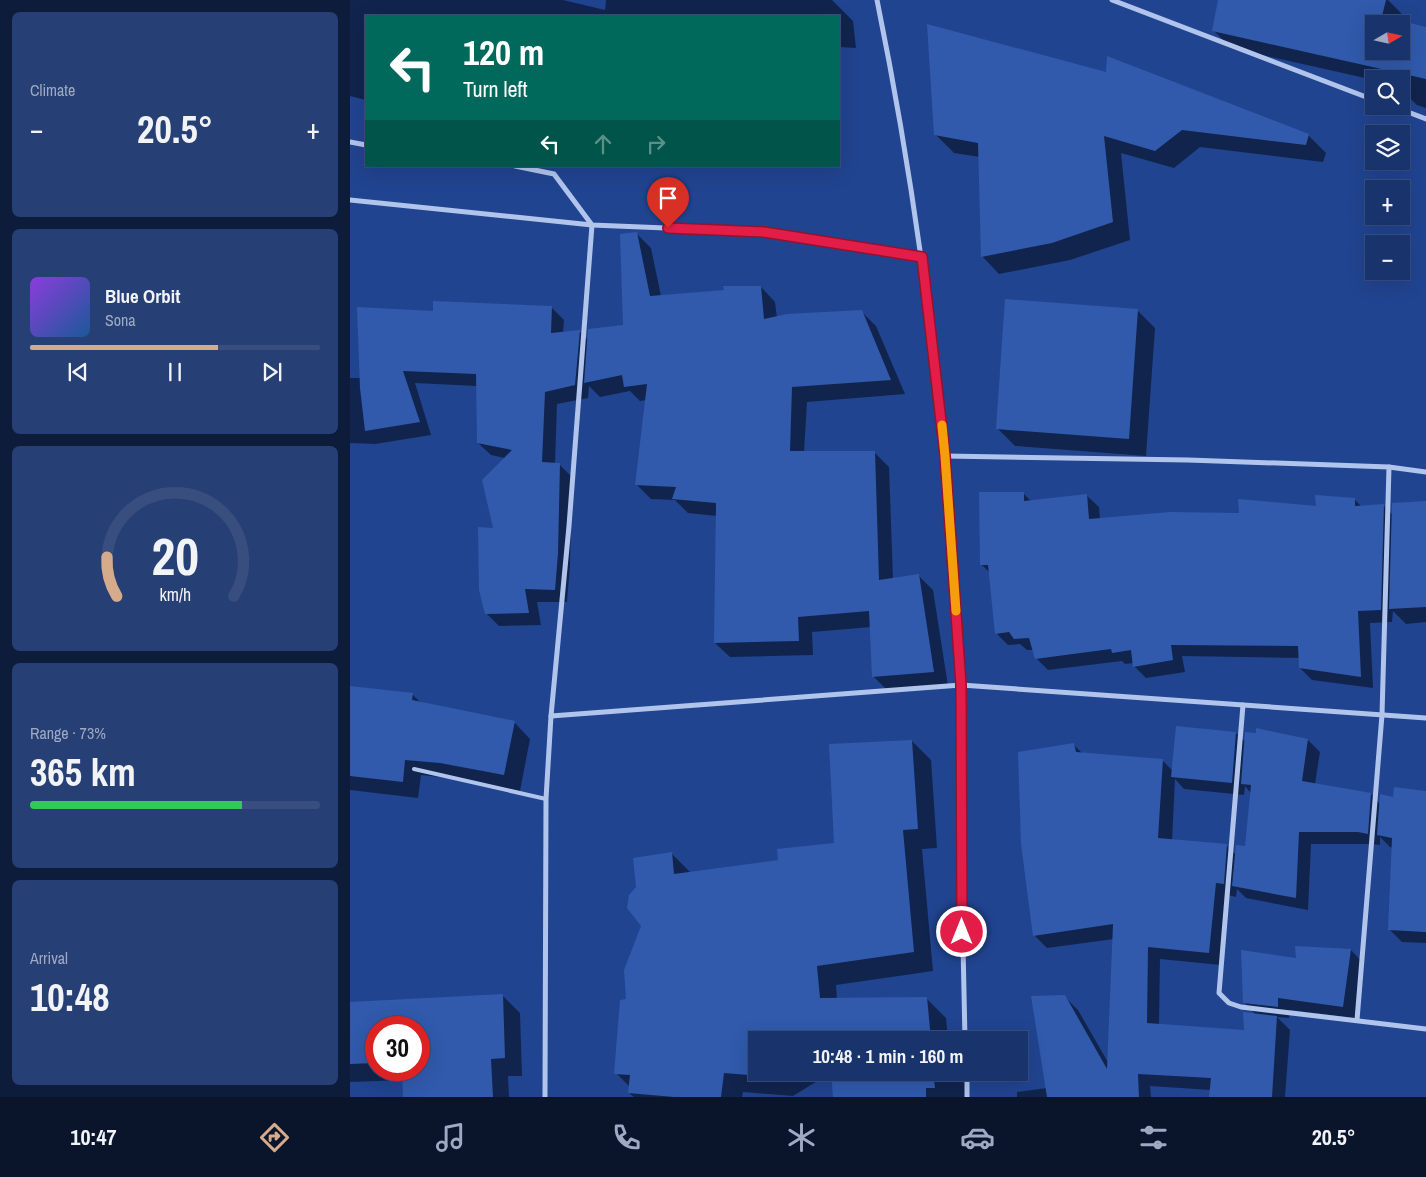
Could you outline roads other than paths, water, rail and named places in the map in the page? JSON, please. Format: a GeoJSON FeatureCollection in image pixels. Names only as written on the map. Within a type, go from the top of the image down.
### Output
{"type":"FeatureCollection","features":[{"type":"Feature","properties":{"kind":"street"},"geometry":{"type":"LineString","coordinates":[[877,0],[892,76],[922,257],[945,456],[961,685],[962,932],[966,1031]]}},
{"type":"Feature","properties":{"kind":"street"},"geometry":{"type":"LineString","coordinates":[[1112,0],[1365,97]]}},
{"type":"Feature","properties":{"kind":"street"},"geometry":{"type":"LineString","coordinates":[[1410,113],[1426,119]]}},
{"type":"Feature","properties":{"kind":"street"},"geometry":{"type":"LineString","coordinates":[[350,142],[365,145]]}},
{"type":"Feature","properties":{"kind":"street"},"geometry":{"type":"LineString","coordinates":[[520,167],[554,174],[592,226],[569,526],[550,716],[546,800],[546,1097]]}},
{"type":"Feature","properties":{"kind":"street"},"geometry":{"type":"LineString","coordinates":[[350,200],[592,226],[764,232],[922,257]]}},
{"type":"Feature","properties":{"kind":"street"},"geometry":{"type":"LineString","coordinates":[[945,456],[1188,460],[1389,467],[1426,472]]}},
{"type":"Feature","properties":{"kind":"street"},"geometry":{"type":"LineString","coordinates":[[1357,1020],[1382,715],[1389,467]]}},
{"type":"Feature","properties":{"kind":"street"},"geometry":{"type":"LineString","coordinates":[[550,716],[961,685],[1426,718]]}},
{"type":"Feature","properties":{"kind":"street"},"geometry":{"type":"LineString","coordinates":[[1243,705],[1219,993],[1229,1003],[1241,1006],[1426,1029]]}},
{"type":"Feature","properties":{"kind":"street"},"geometry":{"type":"LineString","coordinates":[[967,1081],[967,1097]]}},
{"type":"Feature","properties":{"kind":"lane"},"geometry":{"type":"LineString","coordinates":[[414,769],[546,800]]}}]}
